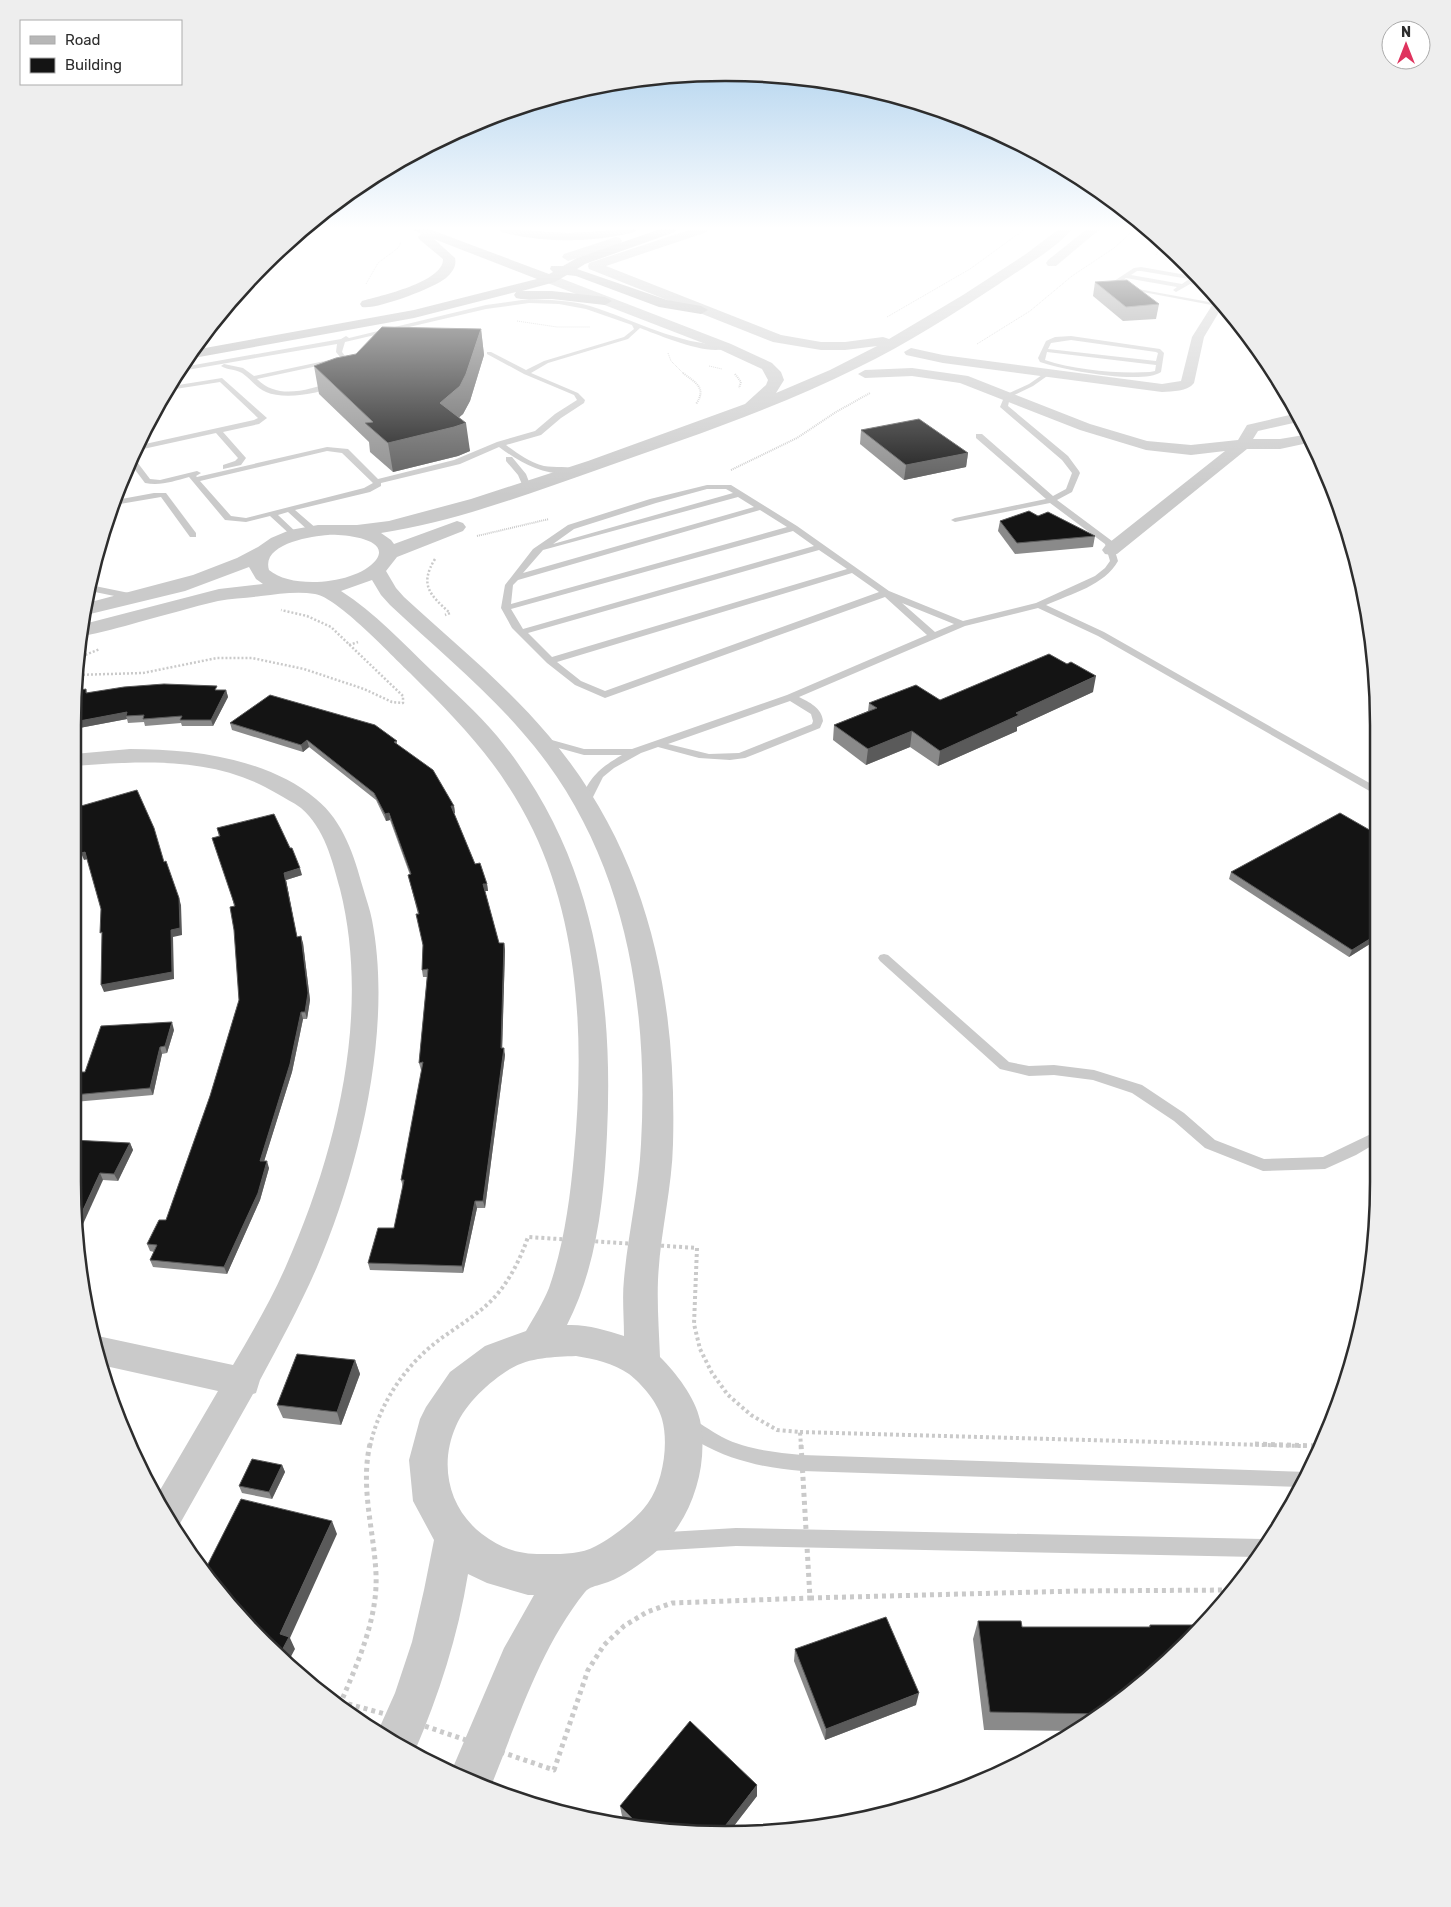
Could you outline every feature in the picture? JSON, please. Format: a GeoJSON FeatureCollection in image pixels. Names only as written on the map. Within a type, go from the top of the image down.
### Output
{"type":"FeatureCollection","features":[{"type":"Feature","properties":{"kind":"main road"},"geometry":{"type":"LineString","coordinates":[[200,353],[393,318]]}},
{"type":"Feature","properties":{"kind":"street"},"geometry":{"type":"LineString","coordinates":[[650,318],[726,347],[767,366],[773,372],[776,380],[773,387],[746,410]]}},
{"type":"Feature","properties":{"kind":"street"},"geometry":{"type":"LineString","coordinates":[[722,318],[778,339],[802,344],[845,346],[908,345],[931,341]]}},
{"type":"Feature","properties":{"kind":"street"},"geometry":{"type":"LineString","coordinates":[[732,431],[809,400],[865,374],[945,318]]}},
{"type":"Feature","properties":{"kind":"street"},"geometry":{"type":"LineString","coordinates":[[357,531],[415,521],[527,487],[746,410],[908,345],[943,359],[1047,374],[1072,372],[1128,380],[1162,388],[1177,387],[1187,383],[1198,337],[1210,318]]}},
{"type":"Feature","properties":{"kind":"street"},"geometry":{"type":"LineString","coordinates":[[865,374],[912,372],[963,378],[1085,428],[1146,445],[1191,450],[1243,444],[1280,444],[1302,440]]}},
{"type":"Feature","properties":{"kind":"street"},"geometry":{"type":"LineString","coordinates":[[1111,550],[1243,444],[1252,428],[1291,419]]}},
{"type":"Feature","properties":{"kind":"street"},"geometry":{"type":"LineString","coordinates":[[93,607],[213,576],[241,564],[274,544],[314,531],[336,529],[357,531],[381,539],[387,546],[383,562],[388,591],[498,694],[541,740],[573,782],[614,860],[632,911],[650,986],[658,1062],[657,1146],[645,1246],[640,1321],[642,1363]]}},
{"type":"Feature","properties":{"kind":"street"},"geometry":{"type":"LineString","coordinates":[[89,628],[219,595],[290,586],[322,588],[352,581],[431,535],[474,529]]}},
{"type":"Feature","properties":{"kind":"street"},"geometry":{"type":"LineString","coordinates":[[265,551],[258,560],[258,568],[264,576],[275,582],[290,586]]}},
{"type":"Feature","properties":{"kind":"street"},"geometry":{"type":"LineString","coordinates":[[322,588],[356,610],[382,634],[456,706],[496,751],[531,803],[560,863],[580,931],[588,979],[592,1031],[591,1148],[570,1274],[558,1308],[539,1342]]}},
{"type":"Feature","properties":{"kind":"street"},"geometry":{"type":"LineString","coordinates":[[81,759],[106,756],[155,755],[201,759],[244,769],[281,785],[311,805],[332,831],[345,861],[360,922],[366,992],[359,1072],[339,1162],[302,1265],[244,1382],[170,1507]]}},
{"type":"Feature","properties":{"kind":"street"},"geometry":{"type":"LineString","coordinates":[[576,1340],[611,1347],[642,1363],[666,1388],[681,1419],[684,1452],[678,1485],[662,1517],[636,1544],[606,1562],[573,1574],[528,1575],[487,1562],[454,1537],[433,1501],[428,1460],[439,1419],[463,1384],[498,1357],[539,1342],[576,1340]]}},
{"type":"Feature","properties":{"kind":"street"},"geometry":{"type":"LineString","coordinates":[[104,1351],[244,1382]]}},
{"type":"Feature","properties":{"kind":"street"},"geometry":{"type":"LineString","coordinates":[[402,1731],[433,1649],[446,1592],[454,1537]]}},
{"type":"Feature","properties":{"kind":"street"},"geometry":{"type":"LineString","coordinates":[[477,1763],[519,1663],[544,1616],[573,1574]]}},
{"type":"Feature","properties":{"kind":"lane"},"geometry":{"type":"LineString","coordinates":[[190,368],[343,341],[437,318]]}},
{"type":"Feature","properties":{"kind":"lane"},"geometry":{"type":"LineString","coordinates":[[619,318],[698,346],[726,347]]}},
{"type":"Feature","properties":{"kind":"lane"},"geometry":{"type":"LineString","coordinates":[[349,378],[353,372],[352,369],[339,352],[343,341],[366,323]]}},
{"type":"Feature","properties":{"kind":"lane"},"geometry":{"type":"LineString","coordinates":[[620,340],[635,332],[637,329],[634,324]]}},
{"type":"Feature","properties":{"kind":"lane"},"geometry":{"type":"LineString","coordinates":[[650,337],[667,336]]}},
{"type":"Feature","properties":{"kind":"lane"},"geometry":{"type":"LineString","coordinates":[[526,372],[546,362],[620,340],[638,338]]}},
{"type":"Feature","properties":{"kind":"lane"},"geometry":{"type":"LineString","coordinates":[[1072,372],[1045,363],[1041,359],[1050,341],[1071,338],[1154,349],[1161,353],[1158,372],[1154,375],[1128,380]]}},
{"type":"Feature","properties":{"kind":"lane"},"geometry":{"type":"LineString","coordinates":[[1044,350],[1160,363]]}},
{"type":"Feature","properties":{"kind":"lane"},"geometry":{"type":"LineString","coordinates":[[377,482],[456,462],[500,444],[544,430],[558,416],[576,406],[581,400],[576,394],[489,353]]}},
{"type":"Feature","properties":{"kind":"lane"},"geometry":{"type":"LineString","coordinates":[[253,378],[344,359]]}},
{"type":"Feature","properties":{"kind":"lane"},"geometry":{"type":"LineString","coordinates":[[206,365],[239,368],[263,387],[274,393],[290,393],[340,383]]}},
{"type":"Feature","properties":{"kind":"lane"},"geometry":{"type":"LineString","coordinates":[[955,520],[1052,500],[1069,490],[1076,473],[1065,458],[1004,407],[1007,396],[1031,385],[1047,374]]}},
{"type":"Feature","properties":{"kind":"lane"},"geometry":{"type":"LineString","coordinates":[[145,447],[256,422],[263,418],[222,380],[178,387]]}},
{"type":"Feature","properties":{"kind":"lane"},"geometry":{"type":"LineString","coordinates":[[254,388],[263,387]]}},
{"type":"Feature","properties":{"kind":"lane"},"geometry":{"type":"LineString","coordinates":[[237,392],[245,390]]}},
{"type":"Feature","properties":{"kind":"lane"},"geometry":{"type":"LineString","coordinates":[[218,431],[242,458],[242,461]]}},
{"type":"Feature","properties":{"kind":"lane"},"geometry":{"type":"LineString","coordinates":[[585,804],[592,785],[600,775],[610,766],[637,751],[791,697],[962,624],[1039,605],[1098,578],[1109,570],[1114,562],[1109,543],[1052,500],[979,436]]}},
{"type":"Feature","properties":{"kind":"lane"},"geometry":{"type":"LineString","coordinates":[[500,444],[524,462],[535,467],[553,470],[577,470]]}},
{"type":"Feature","properties":{"kind":"lane"},"geometry":{"type":"LineString","coordinates":[[492,448],[514,464],[522,474],[527,487]]}},
{"type":"Feature","properties":{"kind":"lane"},"geometry":{"type":"LineString","coordinates":[[148,481],[160,482],[231,472],[338,449],[345,451],[377,482]]}},
{"type":"Feature","properties":{"kind":"lane"},"geometry":{"type":"LineString","coordinates":[[193,477],[242,461],[273,462]]}},
{"type":"Feature","properties":{"kind":"lane"},"geometry":{"type":"LineString","coordinates":[[136,466],[148,481],[154,495]]}},
{"type":"Feature","properties":{"kind":"lane"},"geometry":{"type":"LineString","coordinates":[[193,477],[231,520],[271,514],[367,490],[376,486],[377,482]]}},
{"type":"Feature","properties":{"kind":"lane"},"geometry":{"type":"LineString","coordinates":[[934,636],[886,593],[794,528],[728,487],[707,487],[653,501],[571,527],[536,551],[508,585],[506,608],[515,626],[550,661],[578,683],[605,695],[886,593],[962,624]]}},
{"type":"Feature","properties":{"kind":"lane"},"geometry":{"type":"LineString","coordinates":[[536,551],[739,494]]}},
{"type":"Feature","properties":{"kind":"lane"},"geometry":{"type":"LineString","coordinates":[[122,500],[154,495],[165,496],[193,535]]}},
{"type":"Feature","properties":{"kind":"lane"},"geometry":{"type":"LineString","coordinates":[[514,578],[759,508]]}},
{"type":"Feature","properties":{"kind":"lane"},"geometry":{"type":"LineString","coordinates":[[289,509],[314,531]]}},
{"type":"Feature","properties":{"kind":"lane"},"geometry":{"type":"LineString","coordinates":[[271,514],[282,522],[294,536]]}},
{"type":"Feature","properties":{"kind":"lane"},"geometry":{"type":"LineString","coordinates":[[506,608],[794,528]]}},
{"type":"Feature","properties":{"kind":"lane"},"geometry":{"type":"LineString","coordinates":[[522,632],[820,547]]}},
{"type":"Feature","properties":{"kind":"lane"},"geometry":{"type":"LineString","coordinates":[[550,661],[852,570]]}},
{"type":"Feature","properties":{"kind":"lane"},"geometry":{"type":"LineString","coordinates":[[96,590],[136,597]]}},
{"type":"Feature","properties":{"kind":"lane"},"geometry":{"type":"LineString","coordinates":[[1039,605],[1101,634],[1370,788]]}},
{"type":"Feature","properties":{"kind":"lane"},"geometry":{"type":"LineString","coordinates":[[659,744],[702,757],[728,758],[741,756],[816,726],[819,721],[815,711],[791,697]]}},
{"type":"Feature","properties":{"kind":"lane"},"geometry":{"type":"LineString","coordinates":[[541,740],[584,752],[637,751]]}},
{"type":"Feature","properties":{"kind":"lane"},"geometry":{"type":"LineString","coordinates":[[884,958],[1006,1066],[1030,1070],[1054,1070],[1094,1075],[1137,1089],[1179,1117],[1210,1144],[1263,1165],[1325,1163],[1370,1140]]}},
{"type":"Feature","properties":{"kind":"lane"},"geometry":{"type":"LineString","coordinates":[[681,1419],[706,1438],[736,1453],[769,1460],[802,1463],[1296,1479]]}},
{"type":"Feature","properties":{"kind":"lane"},"geometry":{"type":"LineString","coordinates":[[636,1544],[704,1538],[806,1538],[1255,1548]]}},
{"type":"Feature","properties":{"kind":"path"},"geometry":{"type":"LineString","coordinates":[[943,359],[979,343],[1019,318]]}},
{"type":"Feature","properties":{"kind":"path"},"geometry":{"type":"LineString","coordinates":[[510,320],[557,327],[593,327]]}},
{"type":"Feature","properties":{"kind":"path"},"geometry":{"type":"LineString","coordinates":[[668,352],[670,362],[674,367],[693,380],[702,390],[700,401],[694,406]]}},
{"type":"Feature","properties":{"kind":"path"},"geometry":{"type":"LineString","coordinates":[[723,473],[797,438],[836,412],[912,372]]}},
{"type":"Feature","properties":{"kind":"path"},"geometry":{"type":"LineString","coordinates":[[474,529],[557,517]]}},
{"type":"Feature","properties":{"kind":"path"},"geometry":{"type":"LineString","coordinates":[[420,622],[450,613],[432,596],[426,587],[425,578],[428,568],[440,554]]}},
{"type":"Feature","properties":{"kind":"path"},"geometry":{"type":"LineString","coordinates":[[84,675],[143,673],[217,658],[252,658],[304,669],[356,686],[392,702],[403,703],[403,696],[331,627],[317,619],[299,613],[278,610]]}},
{"type":"Feature","properties":{"kind":"path"},"geometry":{"type":"LineString","coordinates":[[349,645],[382,634]]}},
{"type":"Feature","properties":{"kind":"path"},"geometry":{"type":"LineString","coordinates":[[342,1699],[358,1663],[370,1624],[376,1586],[375,1551],[366,1490],[366,1462],[372,1435],[382,1409],[414,1362],[435,1343],[479,1312],[497,1295],[512,1276],[522,1257],[528,1237],[697,1248],[694,1324],[700,1349],[712,1373],[728,1395],[751,1415],[777,1430],[1313,1446]]}},
{"type":"Feature","properties":{"kind":"path"},"geometry":{"type":"LineString","coordinates":[[800,1432],[810,1598]]}},
{"type":"Feature","properties":{"kind":"path"},"geometry":{"type":"LineString","coordinates":[[358,1710],[477,1763],[554,1770],[588,1670],[604,1645],[624,1626],[647,1612],[672,1603],[1077,1590],[1224,1590]]}},
{"type":"Feature","properties":{"kind":"building"},"geometry":{"type":"Polygon","coordinates":[[[382,327],[481,329],[460,386],[440,403],[466,423],[388,443],[365,423],[373,422],[314,366],[336,358],[356,354],[382,327]]]}},
{"type":"Feature","properties":{"kind":"building"},"geometry":{"type":"Polygon","coordinates":[[[919,419],[968,453],[906,465],[861,430],[919,419]]]}},
{"type":"Feature","properties":{"kind":"building"},"geometry":{"type":"Polygon","coordinates":[[[1029,511],[1038,516],[1048,512],[1095,536],[1017,543],[1000,521],[1029,511]]]}},
{"type":"Feature","properties":{"kind":"building"},"geometry":{"type":"Polygon","coordinates":[[[1049,654],[1067,664],[1071,662],[1096,676],[1016,713],[1019,715],[940,751],[912,731],[868,749],[834,725],[877,708],[869,703],[916,685],[940,700],[1049,654]]]}},
{"type":"Feature","properties":{"kind":"building"},"geometry":{"type":"Polygon","coordinates":[[[164,684],[217,686],[215,690],[226,690],[211,720],[180,720],[182,716],[143,719],[144,715],[126,716],[127,712],[81,721],[83,690],[86,689],[86,693],[124,687],[164,684]]]}},
{"type":"Feature","properties":{"kind":"building"},"geometry":{"type":"Polygon","coordinates":[[[270,695],[375,725],[397,741],[394,742],[433,770],[454,806],[451,806],[475,864],[480,863],[487,884],[483,884],[499,943],[504,943],[501,1048],[504,1048],[483,1201],[475,1201],[462,1266],[368,1263],[378,1228],[394,1228],[404,1180],[401,1180],[423,1062],[419,1063],[428,969],[422,970],[423,945],[416,914],[419,914],[408,875],[411,874],[389,813],[385,814],[374,793],[307,740],[301,745],[230,723],[270,695]]]}},
{"type":"Feature","properties":{"kind":"building"},"geometry":{"type":"Polygon","coordinates":[[[137,790],[154,828],[164,862],[166,861],[179,898],[180,928],[171,930],[172,972],[101,985],[101,909],[85,852],[81,853],[81,806],[137,790]]]}},
{"type":"Feature","properties":{"kind":"building"},"geometry":{"type":"Polygon","coordinates":[[[1340,813],[1370,830],[1370,939],[1352,950],[1231,872],[1340,813]]]}},
{"type":"Feature","properties":{"kind":"building"},"geometry":{"type":"Polygon","coordinates":[[[274,814],[300,868],[284,873],[297,937],[301,936],[308,993],[305,1012],[301,1012],[290,1064],[260,1161],[267,1161],[258,1193],[224,1267],[150,1260],[157,1245],[147,1244],[159,1220],[166,1220],[210,1096],[239,1000],[234,930],[230,907],[235,906],[212,838],[220,836],[217,828],[274,814]]]}},
{"type":"Feature","properties":{"kind":"building"},"geometry":{"type":"Polygon","coordinates":[[[172,1022],[165,1046],[160,1047],[150,1088],[81,1094],[81,1072],[85,1072],[101,1026],[172,1022]]]}},
{"type":"Feature","properties":{"kind":"building"},"geometry":{"type":"Polygon","coordinates":[[[81,1140],[130,1143],[114,1174],[100,1173],[82,1211],[81,1140]]]}},
{"type":"Feature","properties":{"kind":"building"},"geometry":{"type":"Polygon","coordinates":[[[297,1354],[355,1360],[337,1412],[277,1405],[297,1354]]]}},
{"type":"Feature","properties":{"kind":"building"},"geometry":{"type":"Polygon","coordinates":[[[252,1459],[282,1465],[269,1492],[239,1486],[252,1459]]]}},
{"type":"Feature","properties":{"kind":"building"},"geometry":{"type":"Polygon","coordinates":[[[241,1499],[332,1521],[280,1634],[289,1637],[283,1649],[241,1606],[208,1565],[241,1499]]]}},
{"type":"Feature","properties":{"kind":"building"},"geometry":{"type":"Polygon","coordinates":[[[886,1617],[919,1693],[826,1729],[795,1649],[886,1617]]]}},
{"type":"Feature","properties":{"kind":"building"},"geometry":{"type":"Polygon","coordinates":[[[978,1621],[1021,1621],[1022,1627],[1150,1627],[1150,1625],[1192,1625],[1150,1666],[1118,1693],[1088,1714],[990,1712],[978,1621]]]}},
{"type":"Feature","properties":{"kind":"building"},"geometry":{"type":"Polygon","coordinates":[[[690,1721],[757,1785],[725,1826],[633,1819],[620,1806],[690,1721]]]}}]}
